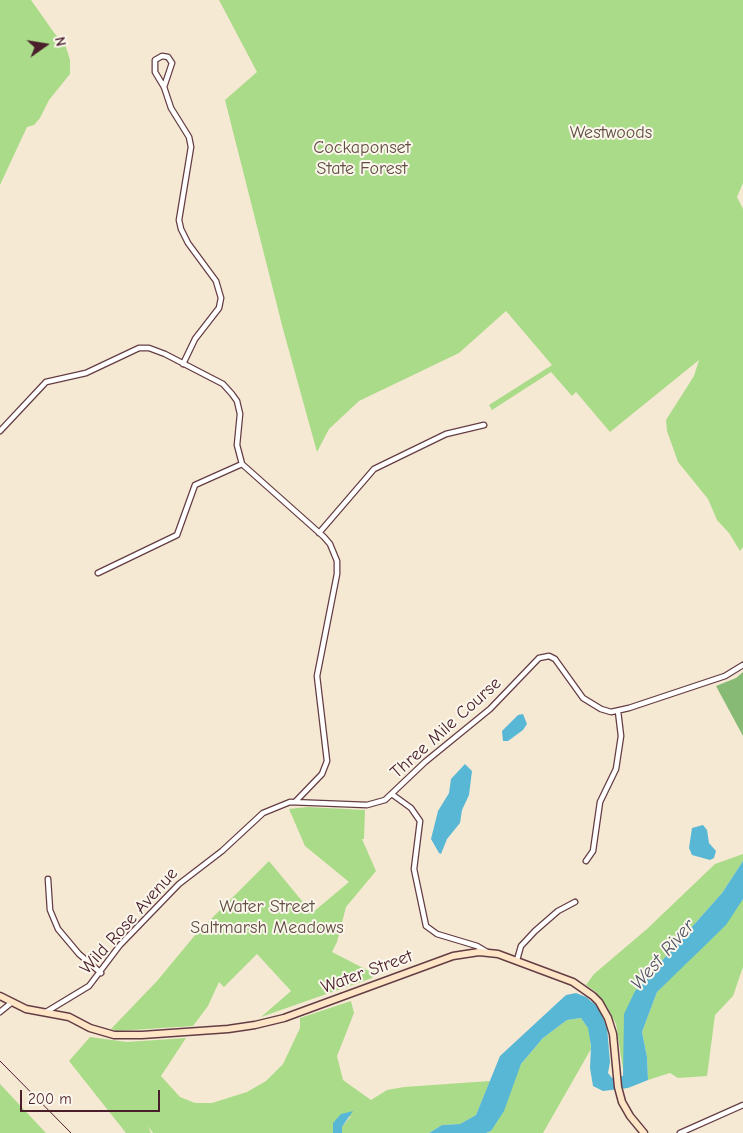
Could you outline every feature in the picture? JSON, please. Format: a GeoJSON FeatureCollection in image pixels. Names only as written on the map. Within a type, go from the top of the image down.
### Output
{"type":"FeatureCollection","features":[{"type":"Feature","properties":{"kind":"main road","name":"Water Street"},"geometry":{"type":"LineString","coordinates":[[0,996],[11,1003],[69,1017],[105,1033],[126,1036],[255,1026],[284,1018],[454,956],[487,952],[517,960],[579,986],[599,1002],[608,1018],[613,1034],[619,1090],[626,1111],[644,1133]]}},
{"type":"Feature","properties":{"kind":"street"},"geometry":{"type":"LineString","coordinates":[[164,87],[172,63],[168,57],[162,56],[156,58],[155,72],[164,87],[171,108],[188,137],[191,147],[179,220],[181,229],[188,243],[216,281],[221,298],[219,308],[195,340],[183,364]]}},
{"type":"Feature","properties":{"kind":"street"},"geometry":{"type":"LineString","coordinates":[[0,431],[46,382],[86,373],[132,350],[149,348],[183,364],[223,384],[237,401],[241,420],[237,445],[242,464],[288,507],[319,532],[334,552],[338,567],[318,676],[327,761],[322,774],[296,801]]}},
{"type":"Feature","properties":{"kind":"street"},"geometry":{"type":"LineString","coordinates":[[319,532],[374,469],[446,434],[484,425]]}},
{"type":"Feature","properties":{"kind":"street"},"geometry":{"type":"LineString","coordinates":[[98,573],[176,535],[195,485],[242,464]]}},
{"type":"Feature","properties":{"kind":"street","name":"Three Mile Course"},"geometry":{"type":"LineString","coordinates":[[393,794],[425,762],[490,709],[530,666],[542,657],[555,659],[577,692],[588,702],[606,711],[618,711]]}},
{"type":"Feature","properties":{"kind":"street"},"geometry":{"type":"LineString","coordinates":[[586,861],[592,851],[600,802],[616,770],[621,736],[618,711],[725,676],[743,665]]}},
{"type":"Feature","properties":{"kind":"street"},"geometry":{"type":"LineString","coordinates":[[393,794],[411,808],[420,821],[414,869],[426,926],[437,934],[477,946],[487,952]]}},
{"type":"Feature","properties":{"kind":"street","name":"Wild Rose Avenue"},"geometry":{"type":"LineString","coordinates":[[46,1012],[84,990],[101,972],[120,946],[186,877],[222,851],[263,813],[281,804],[296,801],[372,804],[382,802],[393,794]]}},
{"type":"Feature","properties":{"kind":"street"},"geometry":{"type":"LineString","coordinates":[[48,878],[50,910],[58,929],[79,954],[101,972]]}},
{"type":"Feature","properties":{"kind":"street"},"geometry":{"type":"LineString","coordinates":[[517,960],[521,946],[535,931],[558,911],[574,902]]}},
{"type":"Feature","properties":{"kind":"street"},"geometry":{"type":"LineString","coordinates":[[0,1012],[11,1003]]}},
{"type":"Feature","properties":{"kind":"street"},"geometry":{"type":"LineString","coordinates":[[680,1133],[743,1105]]}},
{"type":"Feature","properties":{"kind":"green space"},"geometry":{"type":"Polygon","coordinates":[[[0,0],[31,0],[55,34],[65,44],[70,60],[70,74],[49,100],[40,118],[34,125],[27,127],[0,185],[0,0]]]}},
{"type":"Feature","properties":{"kind":"green space"},"geometry":{"type":"Polygon","coordinates":[[[219,0],[743,0],[743,183],[737,197],[743,209],[743,547],[740,551],[729,533],[717,520],[708,499],[678,462],[667,431],[666,420],[694,376],[699,360],[610,432],[576,392],[572,396],[551,372],[492,410],[489,405],[552,365],[506,311],[459,353],[359,401],[329,429],[317,452],[283,329],[225,100],[257,72],[219,0]]]}},
{"type":"Feature","properties":{"kind":"green space"},"geometry":{"type":"Polygon","coordinates":[[[743,672],[743,736],[716,686],[736,678],[743,672]]]}},
{"type":"Feature","properties":{"kind":"green space","name":"Water Street Saltmarsh Meadows"},"geometry":{"type":"Polygon","coordinates":[[[307,807],[365,810],[364,839],[362,839],[376,871],[346,907],[337,942],[332,952],[371,972],[380,962],[372,978],[261,1017],[291,991],[257,954],[224,987],[219,982],[208,1006],[193,1026],[116,1031],[111,1029],[157,981],[196,934],[269,861],[312,913],[349,882],[305,846],[289,809],[307,807]]]}},
{"type":"Feature","properties":{"kind":"green space"},"geometry":{"type":"Polygon","coordinates":[[[743,854],[743,861],[722,893],[635,991],[625,1044],[624,1076],[616,1024],[596,992],[586,985],[594,974],[647,929],[715,864],[743,854]]]}},
{"type":"Feature","properties":{"kind":"green space"},"geometry":{"type":"Polygon","coordinates":[[[743,899],[743,967],[733,996],[715,1015],[707,1076],[678,1078],[670,1073],[648,1080],[647,1057],[642,1032],[657,992],[743,899]]]}},
{"type":"Feature","properties":{"kind":"green space"},"geometry":{"type":"Polygon","coordinates":[[[351,1001],[354,1013],[337,1056],[343,1080],[371,1100],[387,1090],[404,1087],[490,1081],[476,1115],[460,1124],[442,1125],[429,1133],[342,1133],[342,1127],[351,1116],[333,1123],[333,1133],[153,1133],[148,1126],[151,1133],[126,1133],[69,1061],[90,1037],[127,1042],[186,1038],[161,1076],[180,1097],[195,1103],[212,1103],[247,1092],[266,1081],[283,1064],[300,1028],[300,1018],[351,1001]]]}},
{"type":"Feature","properties":{"kind":"green space"},"geometry":{"type":"Polygon","coordinates":[[[581,1018],[589,1029],[591,1049],[543,1133],[486,1133],[491,1131],[521,1064],[543,1038],[567,1020],[581,1018]]]}},
{"type":"Feature","properties":{"kind":"green space"},"geometry":{"type":"Polygon","coordinates":[[[0,1084],[46,1133],[0,1133],[0,1084]]]}},
{"type":"Feature","properties":{"kind":"water"},"geometry":{"type":"Polygon","coordinates":[[[523,714],[527,724],[523,730],[508,741],[503,741],[502,731],[518,715],[523,714]]]}},
{"type":"Feature","properties":{"kind":"water"},"geometry":{"type":"Polygon","coordinates":[[[465,764],[472,771],[469,795],[462,810],[460,823],[447,839],[441,854],[431,839],[438,811],[449,793],[451,779],[465,764]]]}},
{"type":"Feature","properties":{"kind":"water"},"geometry":{"type":"Polygon","coordinates":[[[703,825],[707,830],[709,843],[716,851],[714,858],[710,860],[692,855],[689,848],[692,828],[703,825]]]}},
{"type":"Feature","properties":{"kind":"water"},"geometry":{"type":"Polygon","coordinates":[[[743,861],[743,899],[726,925],[657,992],[642,1032],[647,1057],[648,1080],[628,1088],[603,1091],[593,1086],[588,1028],[581,1018],[567,1020],[543,1038],[521,1064],[504,1111],[491,1131],[486,1133],[429,1133],[442,1125],[460,1124],[476,1115],[500,1056],[566,995],[576,993],[586,997],[598,1007],[607,1027],[610,1062],[608,1073],[612,1078],[623,1076],[624,1014],[635,991],[722,893],[743,861]]]}},
{"type":"Feature","properties":{"kind":"water"},"geometry":{"type":"Polygon","coordinates":[[[353,1111],[342,1127],[342,1133],[333,1133],[333,1123],[341,1114],[353,1111]]]}},
{"type":"Feature","properties":{"kind":"railway"},"geometry":{"type":"LineString","coordinates":[[0,1061],[71,1133]]}},
{"type":"Feature","properties":{"kind":"park label","name":"Westwoods"},"geometry":{"type":"Point","coordinates":[611,133]}},
{"type":"Feature","properties":{"kind":"park label","name":"Cockaponset State Forest"},"geometry":{"type":"Point","coordinates":[362,158]}},
{"type":"Feature","properties":{"kind":"water label","name":"West River"},"geometry":{"type":"Point","coordinates":[663,955]}}]}
